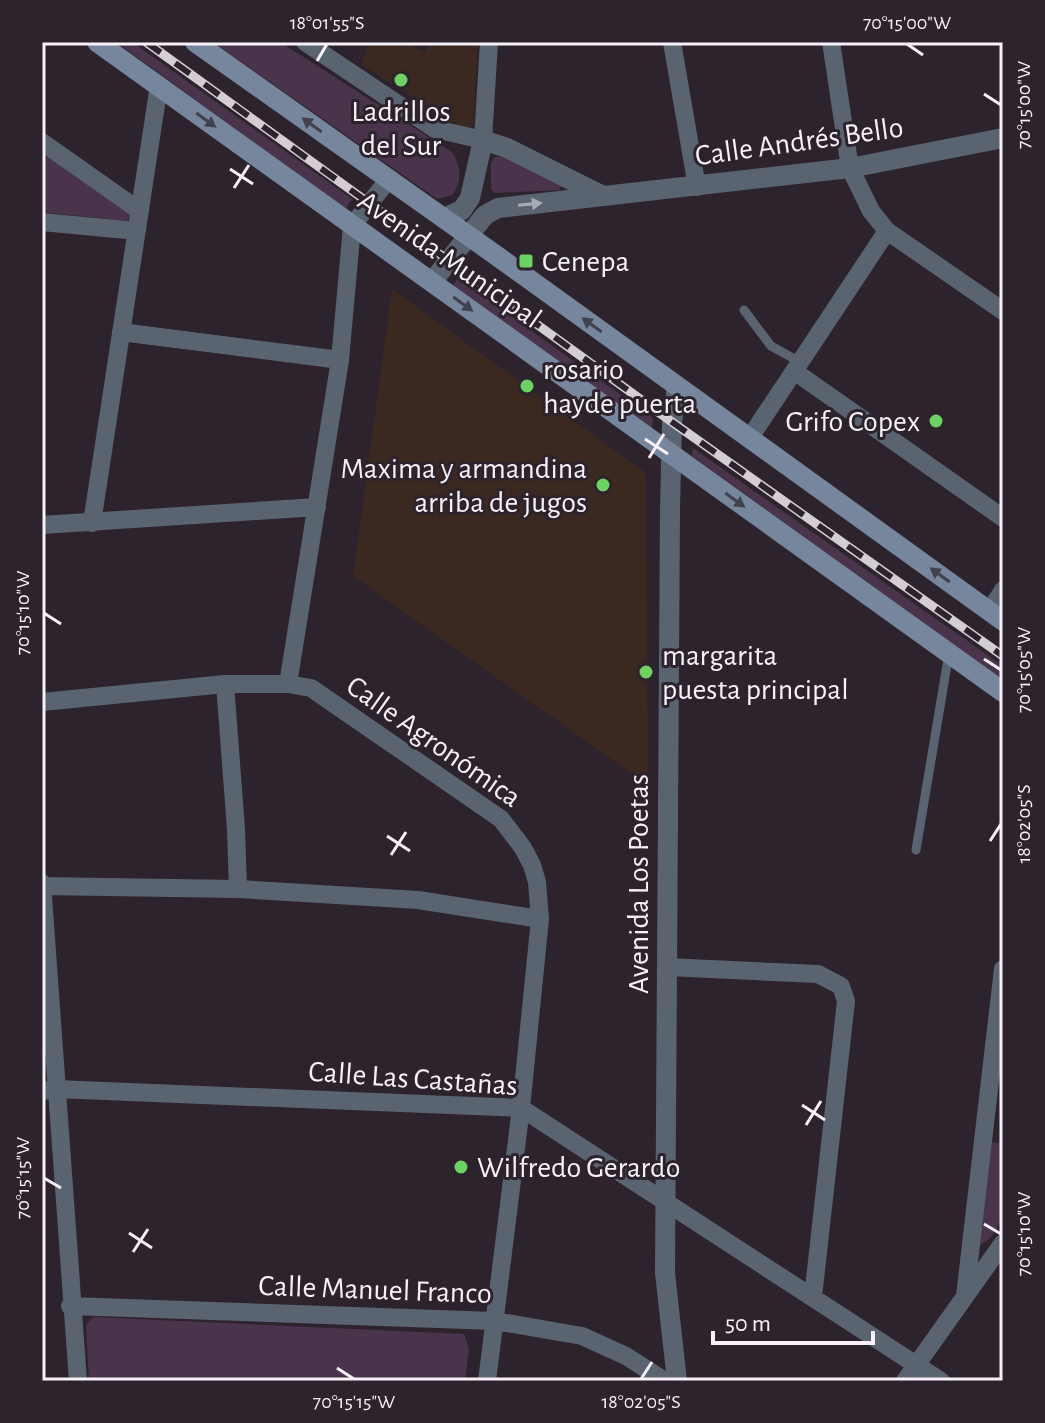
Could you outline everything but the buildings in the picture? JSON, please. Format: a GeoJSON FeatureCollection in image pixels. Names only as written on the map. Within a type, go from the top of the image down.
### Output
{"type":"FeatureCollection","features":[{"type":"Feature","properties":{"kind":"main road","name":"Avenida Municipal"},"geometry":{"type":"LineString","coordinates":[[97,42],[1003,692]]}},
{"type":"Feature","properties":{"kind":"main road","name":"Avenida Municipal"},"geometry":{"type":"LineString","coordinates":[[195,42],[996,616]]}},
{"type":"Feature","properties":{"kind":"street"},"geometry":{"type":"LineString","coordinates":[[305,42],[435,129],[507,148],[603,196]]}},
{"type":"Feature","properties":{"kind":"street"},"geometry":{"type":"LineString","coordinates":[[444,218],[462,210],[470,198],[483,140],[489,42]]}},
{"type":"Feature","properties":{"kind":"street"},"geometry":{"type":"LineString","coordinates":[[672,42],[697,187]]}},
{"type":"Feature","properties":{"kind":"street"},"geometry":{"type":"LineString","coordinates":[[831,42],[850,168],[871,211],[887,231],[1001,308]]}},
{"type":"Feature","properties":{"kind":"street"},"geometry":{"type":"LineString","coordinates":[[92,523],[159,85]]}},
{"type":"Feature","properties":{"kind":"street","name":"Calle Andrés Bello"},"geometry":{"type":"LineString","coordinates":[[432,282],[485,215],[498,208],[850,168],[1003,138]]}},
{"type":"Feature","properties":{"kind":"street"},"geometry":{"type":"LineString","coordinates":[[42,142],[140,211]]}},
{"type":"Feature","properties":{"kind":"street"},"geometry":{"type":"LineString","coordinates":[[42,702],[225,684],[288,684],[340,360],[352,226],[388,180]]}},
{"type":"Feature","properties":{"kind":"street"},"geometry":{"type":"LineString","coordinates":[[42,222],[137,231]]}},
{"type":"Feature","properties":{"kind":"street"},"geometry":{"type":"LineString","coordinates":[[749,439],[887,231]]}},
{"type":"Feature","properties":{"kind":"street"},"geometry":{"type":"LineString","coordinates":[[121,332],[340,360]]}},
{"type":"Feature","properties":{"kind":"street"},"geometry":{"type":"LineString","coordinates":[[797,366],[1003,518]]}},
{"type":"Feature","properties":{"kind":"street","name":"Avenida Los Poetas"},"geometry":{"type":"LineString","coordinates":[[677,387],[672,455],[665,1273],[677,1381]]}},
{"type":"Feature","properties":{"kind":"street"},"geometry":{"type":"LineString","coordinates":[[42,525],[317,507]]}},
{"type":"Feature","properties":{"kind":"street"},"geometry":{"type":"LineString","coordinates":[[996,616],[1003,590]]}},
{"type":"Feature","properties":{"kind":"street"},"geometry":{"type":"LineString","coordinates":[[225,684],[238,889]]}},
{"type":"Feature","properties":{"kind":"street","name":"Calle Agronómica"},"geometry":{"type":"LineString","coordinates":[[288,684],[311,688],[501,819],[523,848],[537,882],[540,919],[521,1108],[487,1381]]}},
{"type":"Feature","properties":{"kind":"street"},"geometry":{"type":"LineString","coordinates":[[78,1381],[49,1090],[42,884],[238,889],[418,900],[540,919]]}},
{"type":"Feature","properties":{"kind":"street"},"geometry":{"type":"LineString","coordinates":[[667,967],[818,974],[841,986],[846,1001],[813,1297]]}},
{"type":"Feature","properties":{"kind":"street"},"geometry":{"type":"LineString","coordinates":[[965,1296],[1003,972]]}},
{"type":"Feature","properties":{"kind":"street","name":"Calle Las Castañas"},"geometry":{"type":"LineString","coordinates":[[49,1090],[521,1108],[941,1381]]}},
{"type":"Feature","properties":{"kind":"street"},"geometry":{"type":"LineString","coordinates":[[905,1381],[1003,1243]]}},
{"type":"Feature","properties":{"kind":"street","name":"Calle Manuel Franco"},"geometry":{"type":"LineString","coordinates":[[70,1306],[495,1321],[582,1336],[626,1356],[665,1381]]}},
{"type":"Feature","properties":{"kind":"lane"},"geometry":{"type":"LineString","coordinates":[[744,310],[771,346],[797,366]]}},
{"type":"Feature","properties":{"kind":"lane"},"geometry":{"type":"LineString","coordinates":[[916,850],[949,653]]}},
{"type":"Feature","properties":{"kind":"shaded area"},"geometry":{"type":"Polygon","coordinates":[[[116,42],[132,42],[352,199],[346,209],[116,42]]]}},
{"type":"Feature","properties":{"kind":"shaded area"},"geometry":{"type":"Polygon","coordinates":[[[213,42],[280,42],[452,152],[460,174],[456,189],[452,195],[437,199],[213,42]]]}},
{"type":"Feature","properties":{"kind":"shaded area"},"geometry":{"type":"Polygon","coordinates":[[[370,42],[400,42],[425,52],[429,42],[478,42],[473,124],[466,130],[361,64],[370,42]]]}},
{"type":"Feature","properties":{"kind":"shaded area"},"geometry":{"type":"Polygon","coordinates":[[[42,149],[132,212],[128,221],[42,212],[42,149]]]}},
{"type":"Feature","properties":{"kind":"shaded area"},"geometry":{"type":"Polygon","coordinates":[[[495,157],[503,157],[561,186],[559,190],[495,193],[491,189],[491,162],[495,157]]]}},
{"type":"Feature","properties":{"kind":"shaded area"},"geometry":{"type":"Polygon","coordinates":[[[458,278],[653,418],[652,430],[453,285],[458,278]]]}},
{"type":"Feature","properties":{"kind":"shaded area"},"geometry":{"type":"Polygon","coordinates":[[[392,289],[646,473],[648,785],[353,576],[392,289]]]}},
{"type":"Feature","properties":{"kind":"shaded area"},"geometry":{"type":"Polygon","coordinates":[[[693,448],[1003,666],[1003,680],[692,456],[693,448]]]}},
{"type":"Feature","properties":{"kind":"shaded area"},"geometry":{"type":"Polygon","coordinates":[[[990,1142],[1003,1143],[1004,1201],[997,1228],[989,1239],[978,1246],[990,1142]]]}},
{"type":"Feature","properties":{"kind":"shaded area"},"geometry":{"type":"Polygon","coordinates":[[[93,1317],[464,1334],[469,1349],[465,1381],[89,1381],[86,1325],[93,1317]]]}},
{"type":"Feature","properties":{"kind":"railway"},"geometry":{"type":"LineString","coordinates":[[146,42],[672,422],[1003,656]]}},
{"type":"Feature","properties":{"kind":"place","name":"Ladrillos del Sur"},"geometry":{"type":"Point","coordinates":[401,80]}},
{"type":"Feature","properties":{"kind":"place","name":"Cenepa"},"geometry":{"type":"Point","coordinates":[526,261]}},
{"type":"Feature","properties":{"kind":"place","name":"rosario hayde puerta"},"geometry":{"type":"Point","coordinates":[527,386]}},
{"type":"Feature","properties":{"kind":"place","name":"Grifo Copex"},"geometry":{"type":"Point","coordinates":[936,421]}},
{"type":"Feature","properties":{"kind":"place","name":"Maxima y armandina arriba de jugos"},"geometry":{"type":"Point","coordinates":[603,485]}},
{"type":"Feature","properties":{"kind":"place","name":"margarita puesta principal"},"geometry":{"type":"Point","coordinates":[646,672]}},
{"type":"Feature","properties":{"kind":"place","name":"Wilfredo Gerardo"},"geometry":{"type":"Point","coordinates":[461,1167]}}]}
